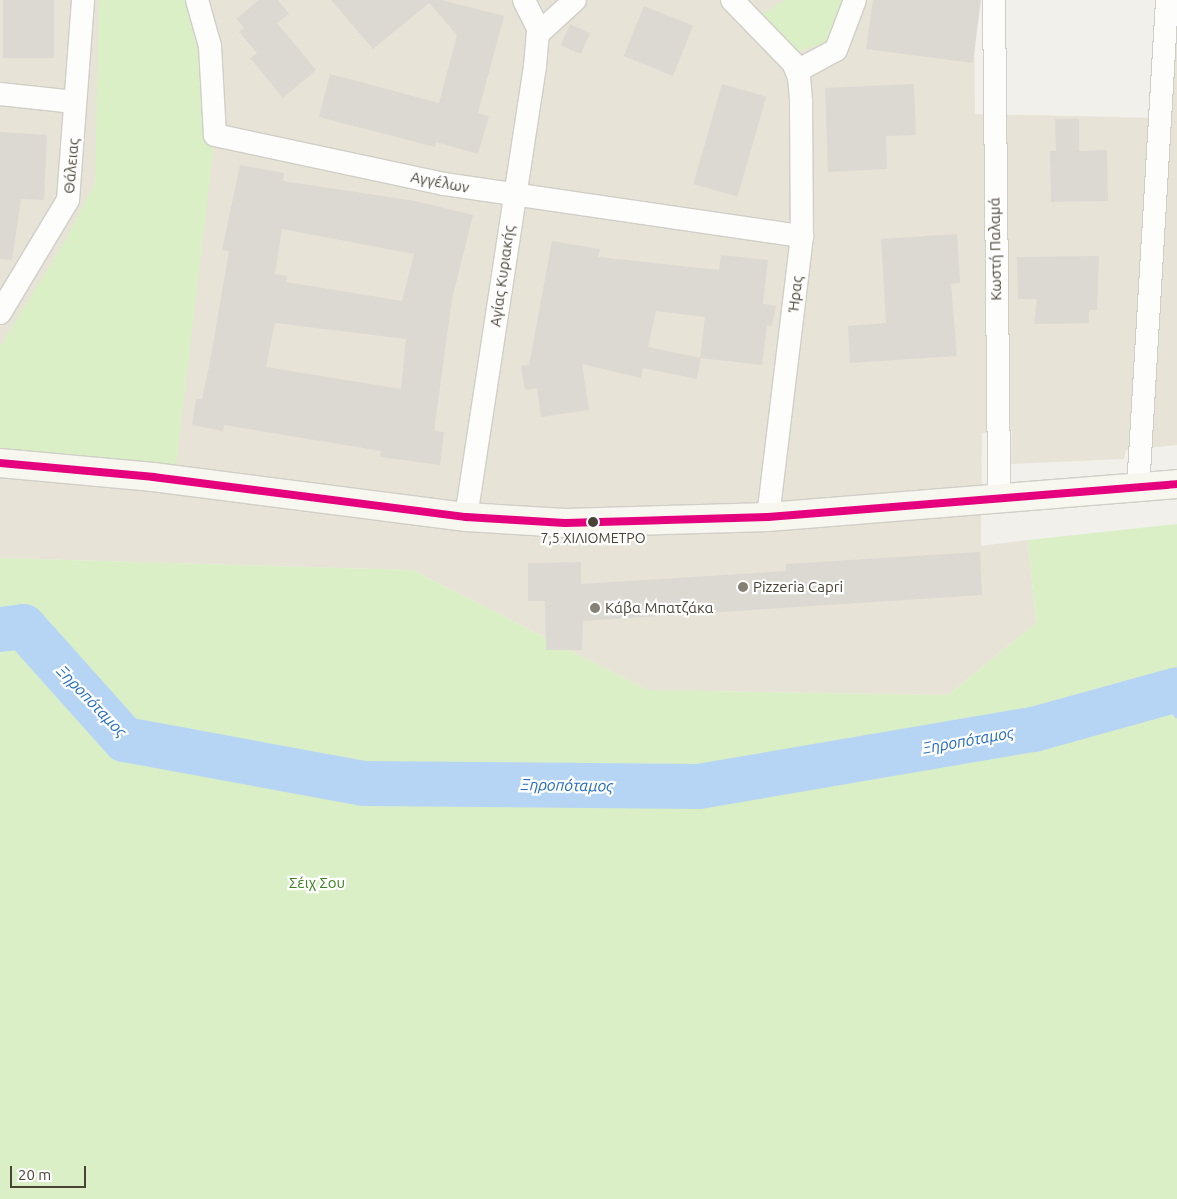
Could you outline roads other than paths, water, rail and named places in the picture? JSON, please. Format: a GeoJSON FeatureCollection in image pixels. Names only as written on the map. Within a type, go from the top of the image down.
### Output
{"type":"FeatureCollection","features":[{"type":"Feature","properties":{"kind":"main road"},"geometry":{"type":"LineString","coordinates":[[0,464],[153,477],[466,517],[640,524],[768,517],[1138,489],[1177,484]]}},
{"type":"Feature","properties":{"kind":"street","name":"Θάλειας"},"geometry":{"type":"LineString","coordinates":[[0,313],[68,200],[83,0]]}},
{"type":"Feature","properties":{"kind":"street","name":"Αγγέλων"},"geometry":{"type":"LineString","coordinates":[[197,0],[210,46],[215,135],[514,196],[802,236]]}},
{"type":"Feature","properties":{"kind":"street"},"geometry":{"type":"LineString","coordinates":[[524,0],[538,34],[575,0]]}},
{"type":"Feature","properties":{"kind":"street"},"geometry":{"type":"LineString","coordinates":[[732,0],[784,52],[797,71],[836,50],[855,0]]}},
{"type":"Feature","properties":{"kind":"street","name":"Κωστή Παλαμά"},"geometry":{"type":"LineString","coordinates":[[994,0],[999,499]]}},
{"type":"Feature","properties":{"kind":"street"},"geometry":{"type":"LineString","coordinates":[[1138,489],[1167,0]]}},
{"type":"Feature","properties":{"kind":"street","name":"Αγίας Κυριακής"},"geometry":{"type":"LineString","coordinates":[[466,517],[538,34]]}},
{"type":"Feature","properties":{"kind":"street","name":"Ήρας"},"geometry":{"type":"LineString","coordinates":[[768,517],[802,236],[804,185],[797,71]]}},
{"type":"Feature","properties":{"kind":"street"},"geometry":{"type":"LineString","coordinates":[[0,94],[75,102]]}},
{"type":"Feature","properties":{"kind":"waterway","name":"Ξηροπόταμος"},"geometry":{"type":"LineString","coordinates":[[0,629],[23,626],[124,739],[364,783],[698,786],[1033,729],[1177,689]]}},
{"type":"Feature","properties":{"kind":"waterway"},"geometry":{"type":"LineString","coordinates":[[1164,693],[1177,714]]}},
{"type":"Feature","properties":{"kind":"place","name":"7,5 ΧΙΛΙΟΜΕΤΡΟ"},"geometry":{"type":"Point","coordinates":[593,522]}},
{"type":"Feature","properties":{"kind":"place","name":"Pizzeria Capri"},"geometry":{"type":"Point","coordinates":[743,587]}},
{"type":"Feature","properties":{"kind":"place","name":"Κάβα Μπατζάκα"},"geometry":{"type":"Point","coordinates":[595,608]}},
{"type":"Feature","properties":{"kind":"park label","name":"Σέιχ Σου"},"geometry":{"type":"Point","coordinates":[317,883]}}]}
